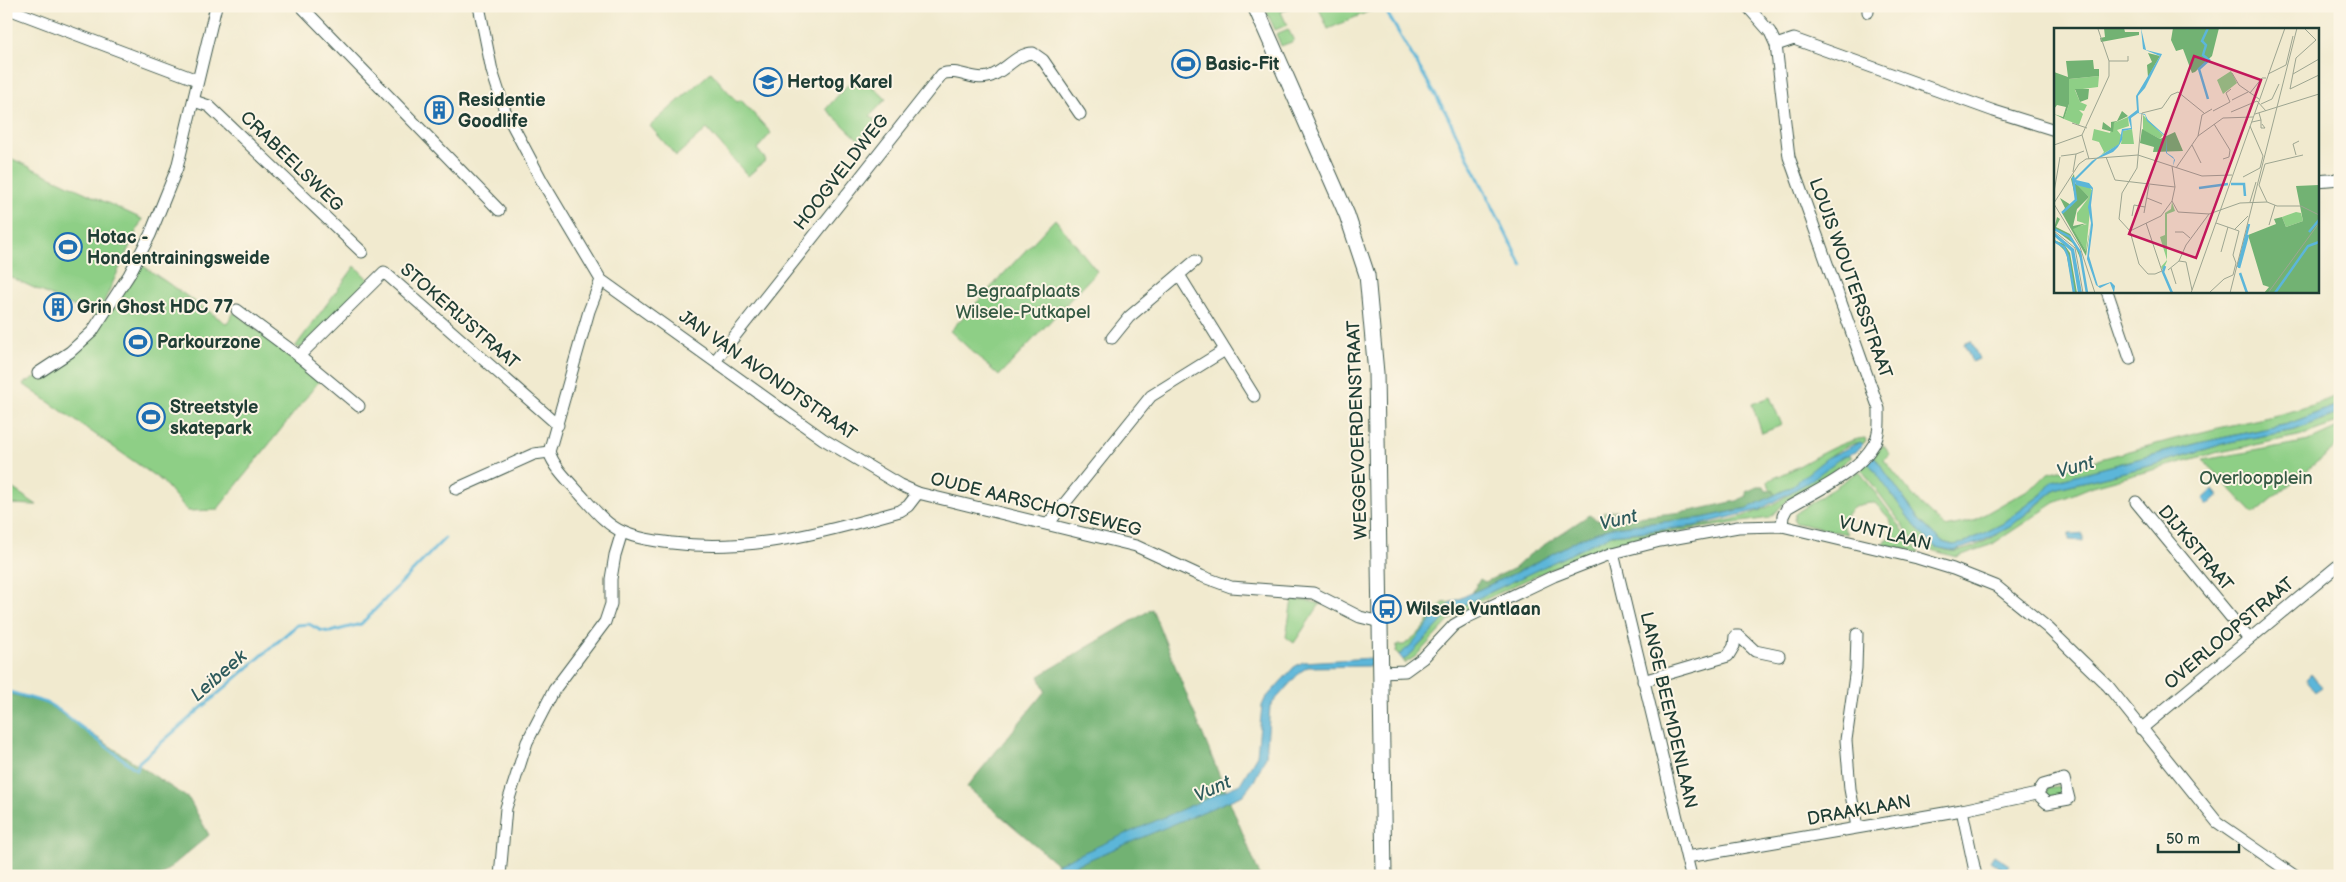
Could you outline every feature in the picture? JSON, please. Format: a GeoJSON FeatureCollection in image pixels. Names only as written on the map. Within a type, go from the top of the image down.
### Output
{"type":"FeatureCollection","features":[{"type":"Feature","properties":{"kind":"street"},"geometry":{"type":"LineString","coordinates":[[38,372],[59,360],[92,332],[128,276],[150,235],[177,168],[216,6]]}},
{"type":"Feature","properties":{"kind":"street"},"geometry":{"type":"LineString","coordinates":[[301,6],[499,210]]}},
{"type":"Feature","properties":{"kind":"street"},"geometry":{"type":"LineString","coordinates":[[456,489],[534,454],[549,452],[589,311],[601,280],[542,182],[505,111],[492,71],[479,6]]}},
{"type":"Feature","properties":{"kind":"street","name":"WEGGEVOERDENSTRAAT"},"geometry":{"type":"LineString","coordinates":[[1255,6],[1348,215],[1368,275],[1376,372],[1384,876]]}},
{"type":"Feature","properties":{"kind":"street","name":"LOUIS WOUTERSSTRAAT"},"geometry":{"type":"LineString","coordinates":[[1747,6],[1770,32],[1776,45],[1789,157],[1879,409],[1878,430],[1871,447],[1859,462],[1787,508],[1782,526]]}},
{"type":"Feature","properties":{"kind":"street"},"geometry":{"type":"LineString","coordinates":[[6,8],[197,80]]}},
{"type":"Feature","properties":{"kind":"street"},"geometry":{"type":"LineString","coordinates":[[1776,45],[1794,39],[1994,111],[2054,130]]}},
{"type":"Feature","properties":{"kind":"street","name":"HOOGVELDWEG"},"geometry":{"type":"LineString","coordinates":[[715,360],[942,74],[950,72],[981,78],[990,77],[1025,54],[1033,53],[1043,60],[1080,114]]}},
{"type":"Feature","properties":{"kind":"street","name":"CRABEELSWEG"},"geometry":{"type":"LineString","coordinates":[[194,101],[209,106],[362,252]]}},
{"type":"Feature","properties":{"kind":"street"},"geometry":{"type":"LineString","coordinates":[[2318,181],[2340,179]]}},
{"type":"Feature","properties":{"kind":"street"},"geometry":{"type":"LineString","coordinates":[[1112,338],[1129,317],[1195,261]]}},
{"type":"Feature","properties":{"kind":"street","name":"STOKERIJSTRAAT"},"geometry":{"type":"LineString","coordinates":[[300,356],[384,272],[558,425]]}},
{"type":"Feature","properties":{"kind":"street"},"geometry":{"type":"LineString","coordinates":[[1179,276],[1254,396]]}},
{"type":"Feature","properties":{"kind":"street","name":"JAN VAN AVONDTSTRAAT"},"geometry":{"type":"LineString","coordinates":[[601,280],[823,439],[900,485],[918,493]]}},
{"type":"Feature","properties":{"kind":"street"},"geometry":{"type":"LineString","coordinates":[[2107,292],[2130,359]]}},
{"type":"Feature","properties":{"kind":"street"},"geometry":{"type":"LineString","coordinates":[[237,310],[300,356],[359,406]]}},
{"type":"Feature","properties":{"kind":"street"},"geometry":{"type":"LineString","coordinates":[[1048,524],[1151,396],[1226,350]]}},
{"type":"Feature","properties":{"kind":"street","name":"OUDE AARSCHOTSEWEG"},"geometry":{"type":"LineString","coordinates":[[549,452],[554,464],[604,519],[622,532],[659,542],[697,546],[736,546],[817,534],[900,511],[908,506],[918,493],[1136,546],[1201,576],[1231,587],[1313,593],[1360,617],[1380,622]]}},
{"type":"Feature","properties":{"kind":"street","name":"DIJKSTRAAT"},"geometry":{"type":"LineString","coordinates":[[2136,502],[2249,638]]}},
{"type":"Feature","properties":{"kind":"street","name":"VUNTLAAN"},"geometry":{"type":"LineString","coordinates":[[1380,665],[1406,671],[1423,658],[1454,625],[1468,616],[1554,576],[1614,553],[1660,541],[1738,527],[1782,526],[1917,558],[1996,586],[2048,628],[2108,686],[2217,822],[2296,876]]}},
{"type":"Feature","properties":{"kind":"street"},"geometry":{"type":"LineString","coordinates":[[500,876],[506,808],[527,742],[554,690],[605,622],[611,604],[611,579],[615,555],[622,532]]}},
{"type":"Feature","properties":{"kind":"street","name":"LANGE BEEMDENLAAN"},"geometry":{"type":"LineString","coordinates":[[1614,553],[1691,876]]}},
{"type":"Feature","properties":{"kind":"street","name":"OVERLOOPSTRAAT"},"geometry":{"type":"LineString","coordinates":[[2141,729],[2340,564]]}},
{"type":"Feature","properties":{"kind":"street"},"geometry":{"type":"LineString","coordinates":[[1857,634],[1856,668],[1846,740],[1850,789],[1858,828]]}},
{"type":"Feature","properties":{"kind":"street"},"geometry":{"type":"LineString","coordinates":[[1728,656],[1734,646],[1735,636],[1739,636],[1755,651]]}},
{"type":"Feature","properties":{"kind":"street"},"geometry":{"type":"LineString","coordinates":[[1643,681],[1728,656],[1755,651],[1779,656]]}},
{"type":"Feature","properties":{"kind":"street","name":"DRAAKLAAN"},"geometry":{"type":"LineString","coordinates":[[1686,857],[1962,810],[2037,794]]}},
{"type":"Feature","properties":{"kind":"street"},"geometry":{"type":"LineString","coordinates":[[1962,810],[1976,876]]}},
{"type":"Feature","properties":{"kind":"green space"},"geometry":{"type":"Polygon","coordinates":[[[1264,6],[1278,6],[1280,10],[1294,6],[1281,12],[1287,25],[1275,30],[1264,6]]]}},
{"type":"Feature","properties":{"kind":"green space"},"geometry":{"type":"Polygon","coordinates":[[[1318,6],[1378,6],[1379,7],[1328,29],[1318,6]]]}},
{"type":"Feature","properties":{"kind":"green space"},"geometry":{"type":"Polygon","coordinates":[[[1288,29],[1294,41],[1281,46],[1276,34],[1288,29]]]}},
{"type":"Feature","properties":{"kind":"green space"},"geometry":{"type":"Polygon","coordinates":[[[711,72],[737,102],[741,100],[771,133],[757,149],[766,160],[748,176],[707,129],[676,156],[650,126],[711,72]]]}},
{"type":"Feature","properties":{"kind":"green space"},"geometry":{"type":"Polygon","coordinates":[[[858,73],[886,99],[870,116],[878,122],[859,140],[826,109],[858,73]]]}},
{"type":"Feature","properties":{"kind":"green space","name":"Hotac - Hondentrainingsweide"},"geometry":{"type":"Polygon","coordinates":[[[6,156],[142,219],[97,317],[6,275],[6,156]]]}},
{"type":"Feature","properties":{"kind":"green space","name":"Begraafplaats Wilsele-Putkapel"},"geometry":{"type":"Polygon","coordinates":[[[1055,219],[1097,271],[999,376],[950,331],[1055,219]]]}},
{"type":"Feature","properties":{"kind":"green space"},"geometry":{"type":"Polygon","coordinates":[[[139,263],[227,324],[234,312],[320,380],[217,510],[188,511],[162,481],[23,384],[55,366],[133,281],[139,263]]]}},
{"type":"Feature","properties":{"kind":"green space"},"geometry":{"type":"Polygon","coordinates":[[[355,266],[370,281],[301,348],[295,347],[355,266]]]}},
{"type":"Feature","properties":{"kind":"green space"},"geometry":{"type":"Polygon","coordinates":[[[2340,394],[2340,404],[2288,424],[2203,442],[2053,481],[2042,494],[2002,524],[1964,543],[1954,545],[1942,542],[1920,521],[1874,456],[1883,445],[1890,454],[1884,460],[1920,504],[1945,527],[1973,521],[2036,485],[2048,473],[2200,432],[2297,410],[2340,394]]]}},
{"type":"Feature","properties":{"kind":"green space"},"geometry":{"type":"Polygon","coordinates":[[[1770,397],[1782,425],[1762,433],[1752,404],[1770,397]]]}},
{"type":"Feature","properties":{"kind":"green space"},"geometry":{"type":"Polygon","coordinates":[[[2340,413],[2340,422],[2303,435],[2215,453],[2093,486],[2059,500],[1991,545],[1956,557],[1918,546],[1861,469],[1868,462],[1871,465],[1923,535],[1938,547],[1949,551],[1961,551],[1990,539],[2006,529],[2056,489],[2153,465],[2230,442],[2295,430],[2340,413]]]}},
{"type":"Feature","properties":{"kind":"green space","name":"Overloopplein"},"geometry":{"type":"Polygon","coordinates":[[[2340,427],[2340,443],[2254,514],[2203,460],[2309,441],[2340,427]]]}},
{"type":"Feature","properties":{"kind":"green space"},"geometry":{"type":"Polygon","coordinates":[[[1865,438],[1866,441],[1863,444],[1856,443],[1837,451],[1788,489],[1775,495],[1773,490],[1770,489],[1769,480],[1841,444],[1865,438]]]}},
{"type":"Feature","properties":{"kind":"green space"},"geometry":{"type":"Polygon","coordinates":[[[1847,454],[1852,457],[1825,477],[1788,500],[1769,518],[1633,538],[1589,552],[1466,609],[1450,620],[1415,657],[1405,663],[1403,660],[1453,610],[1604,538],[1611,535],[1711,524],[1751,514],[1768,507],[1788,495],[1837,459],[1847,454]]]}},
{"type":"Feature","properties":{"kind":"green space"},"geometry":{"type":"Polygon","coordinates":[[[1859,471],[1918,553],[1882,544],[1893,534],[1889,518],[1875,503],[1859,505],[1847,514],[1842,525],[1847,534],[1796,523],[1794,520],[1795,514],[1859,471]]]}},
{"type":"Feature","properties":{"kind":"green space"},"geometry":{"type":"Polygon","coordinates":[[[6,484],[37,505],[6,504],[6,484]]]}},
{"type":"Feature","properties":{"kind":"green space"},"geometry":{"type":"Polygon","coordinates":[[[1757,487],[1764,487],[1766,491],[1773,490],[1775,495],[1748,508],[1702,518],[1612,527],[1581,538],[1524,569],[1472,593],[1480,579],[1485,582],[1515,568],[1529,555],[1589,515],[1599,521],[1604,512],[1617,510],[1619,519],[1691,511],[1736,501],[1747,496],[1746,492],[1757,487]]]}},
{"type":"Feature","properties":{"kind":"green space"},"geometry":{"type":"Polygon","coordinates":[[[1292,600],[1305,600],[1320,604],[1294,643],[1286,637],[1292,600]]]}},
{"type":"Feature","properties":{"kind":"green space"},"geometry":{"type":"Polygon","coordinates":[[[1452,602],[1438,614],[1406,650],[1399,655],[1396,652],[1397,645],[1404,645],[1420,632],[1443,603],[1452,602]]]}},
{"type":"Feature","properties":{"kind":"green space"},"geometry":{"type":"Polygon","coordinates":[[[1152,609],[1260,876],[1057,876],[1061,867],[967,787],[1045,691],[1039,676],[1152,609]]]}},
{"type":"Feature","properties":{"kind":"green space"},"geometry":{"type":"Polygon","coordinates":[[[6,693],[47,704],[189,799],[209,835],[160,876],[6,876],[6,693]]]}},
{"type":"Feature","properties":{"kind":"green space"},"geometry":{"type":"Polygon","coordinates":[[[2059,786],[2060,797],[2047,797],[2047,788],[2059,786]]]}},
{"type":"Feature","properties":{"kind":"water"},"geometry":{"type":"Polygon","coordinates":[[[1971,341],[1979,359],[1972,362],[1964,344],[1971,341]]]}},
{"type":"Feature","properties":{"kind":"water"},"geometry":{"type":"Polygon","coordinates":[[[2340,404],[2340,413],[2295,430],[2230,442],[2153,465],[2056,489],[2010,527],[1981,542],[1954,551],[1936,547],[1929,542],[1911,521],[1868,462],[1874,456],[1920,521],[1942,542],[1953,545],[1964,543],[2002,524],[2042,494],[2053,481],[2203,442],[2288,424],[2340,404]]]}},
{"type":"Feature","properties":{"kind":"water"},"geometry":{"type":"Polygon","coordinates":[[[1860,442],[1863,444],[1856,452],[1842,457],[1807,483],[1759,510],[1695,526],[1611,535],[1604,538],[1453,610],[1407,658],[1403,660],[1399,655],[1410,646],[1436,615],[1452,602],[1524,569],[1581,538],[1612,527],[1702,518],[1748,508],[1789,488],[1827,458],[1860,442]]]}},
{"type":"Feature","properties":{"kind":"water"},"geometry":{"type":"Polygon","coordinates":[[[2213,490],[2218,496],[2208,505],[2203,499],[2213,490]]]}},
{"type":"Feature","properties":{"kind":"water"},"geometry":{"type":"Polygon","coordinates":[[[2069,534],[2083,534],[2083,541],[2069,540],[2069,534]]]}},
{"type":"Feature","properties":{"kind":"water"},"geometry":{"type":"Polygon","coordinates":[[[1372,658],[1372,666],[1308,667],[1300,672],[1270,706],[1266,756],[1254,781],[1243,795],[1064,870],[1061,876],[1050,876],[1057,864],[1240,784],[1257,755],[1262,706],[1265,699],[1294,667],[1303,662],[1372,658]]]}},
{"type":"Feature","properties":{"kind":"water"},"geometry":{"type":"Polygon","coordinates":[[[2311,674],[2322,687],[2316,691],[2306,679],[2311,674]]]}},
{"type":"Feature","properties":{"kind":"water"},"geometry":{"type":"Polygon","coordinates":[[[1994,855],[2009,865],[2005,871],[1990,861],[1994,855]]]}},
{"type":"Feature","properties":{"kind":"waterway"},"geometry":{"type":"LineString","coordinates":[[1383,6],[1446,113],[1522,266]]}},
{"type":"Feature","properties":{"kind":"waterway","name":"Leibeek"},"geometry":{"type":"LineString","coordinates":[[6,691],[47,703],[137,770],[139,762],[297,625],[309,624],[320,630],[330,632],[361,624],[445,538]]}},
{"type":"Feature","properties":{"kind":"place","name":"Basic-Fit"},"geometry":{"type":"Point","coordinates":[1186,64]}},
{"type":"Feature","properties":{"kind":"place","name":"Hertog Karel"},"geometry":{"type":"Point","coordinates":[768,82]}},
{"type":"Feature","properties":{"kind":"place","name":"Residentie Goodlife"},"geometry":{"type":"Point","coordinates":[439,110]}},
{"type":"Feature","properties":{"kind":"place","name":"Hotac - Hondentrainingsweide"},"geometry":{"type":"Point","coordinates":[68,247]}},
{"type":"Feature","properties":{"kind":"place","name":"Grin Ghost HDC 77"},"geometry":{"type":"Point","coordinates":[58,307]}},
{"type":"Feature","properties":{"kind":"place","name":"Parkourzone"},"geometry":{"type":"Point","coordinates":[138,342]}},
{"type":"Feature","properties":{"kind":"place","name":"Streetstyle skatepark"},"geometry":{"type":"Point","coordinates":[151,417]}},
{"type":"Feature","properties":{"kind":"place","name":"Wilsele Vuntlaan"},"geometry":{"type":"Point","coordinates":[1387,609]}},
{"type":"Feature","properties":{"kind":"water label","name":"Vunt"},"geometry":{"type":"Point","coordinates":[2075,466]}},
{"type":"Feature","properties":{"kind":"water label","name":"Vunt"},"geometry":{"type":"Point","coordinates":[1618,519]}},
{"type":"Feature","properties":{"kind":"water label","name":"Vunt"},"geometry":{"type":"Point","coordinates":[1212,788]}}]}
